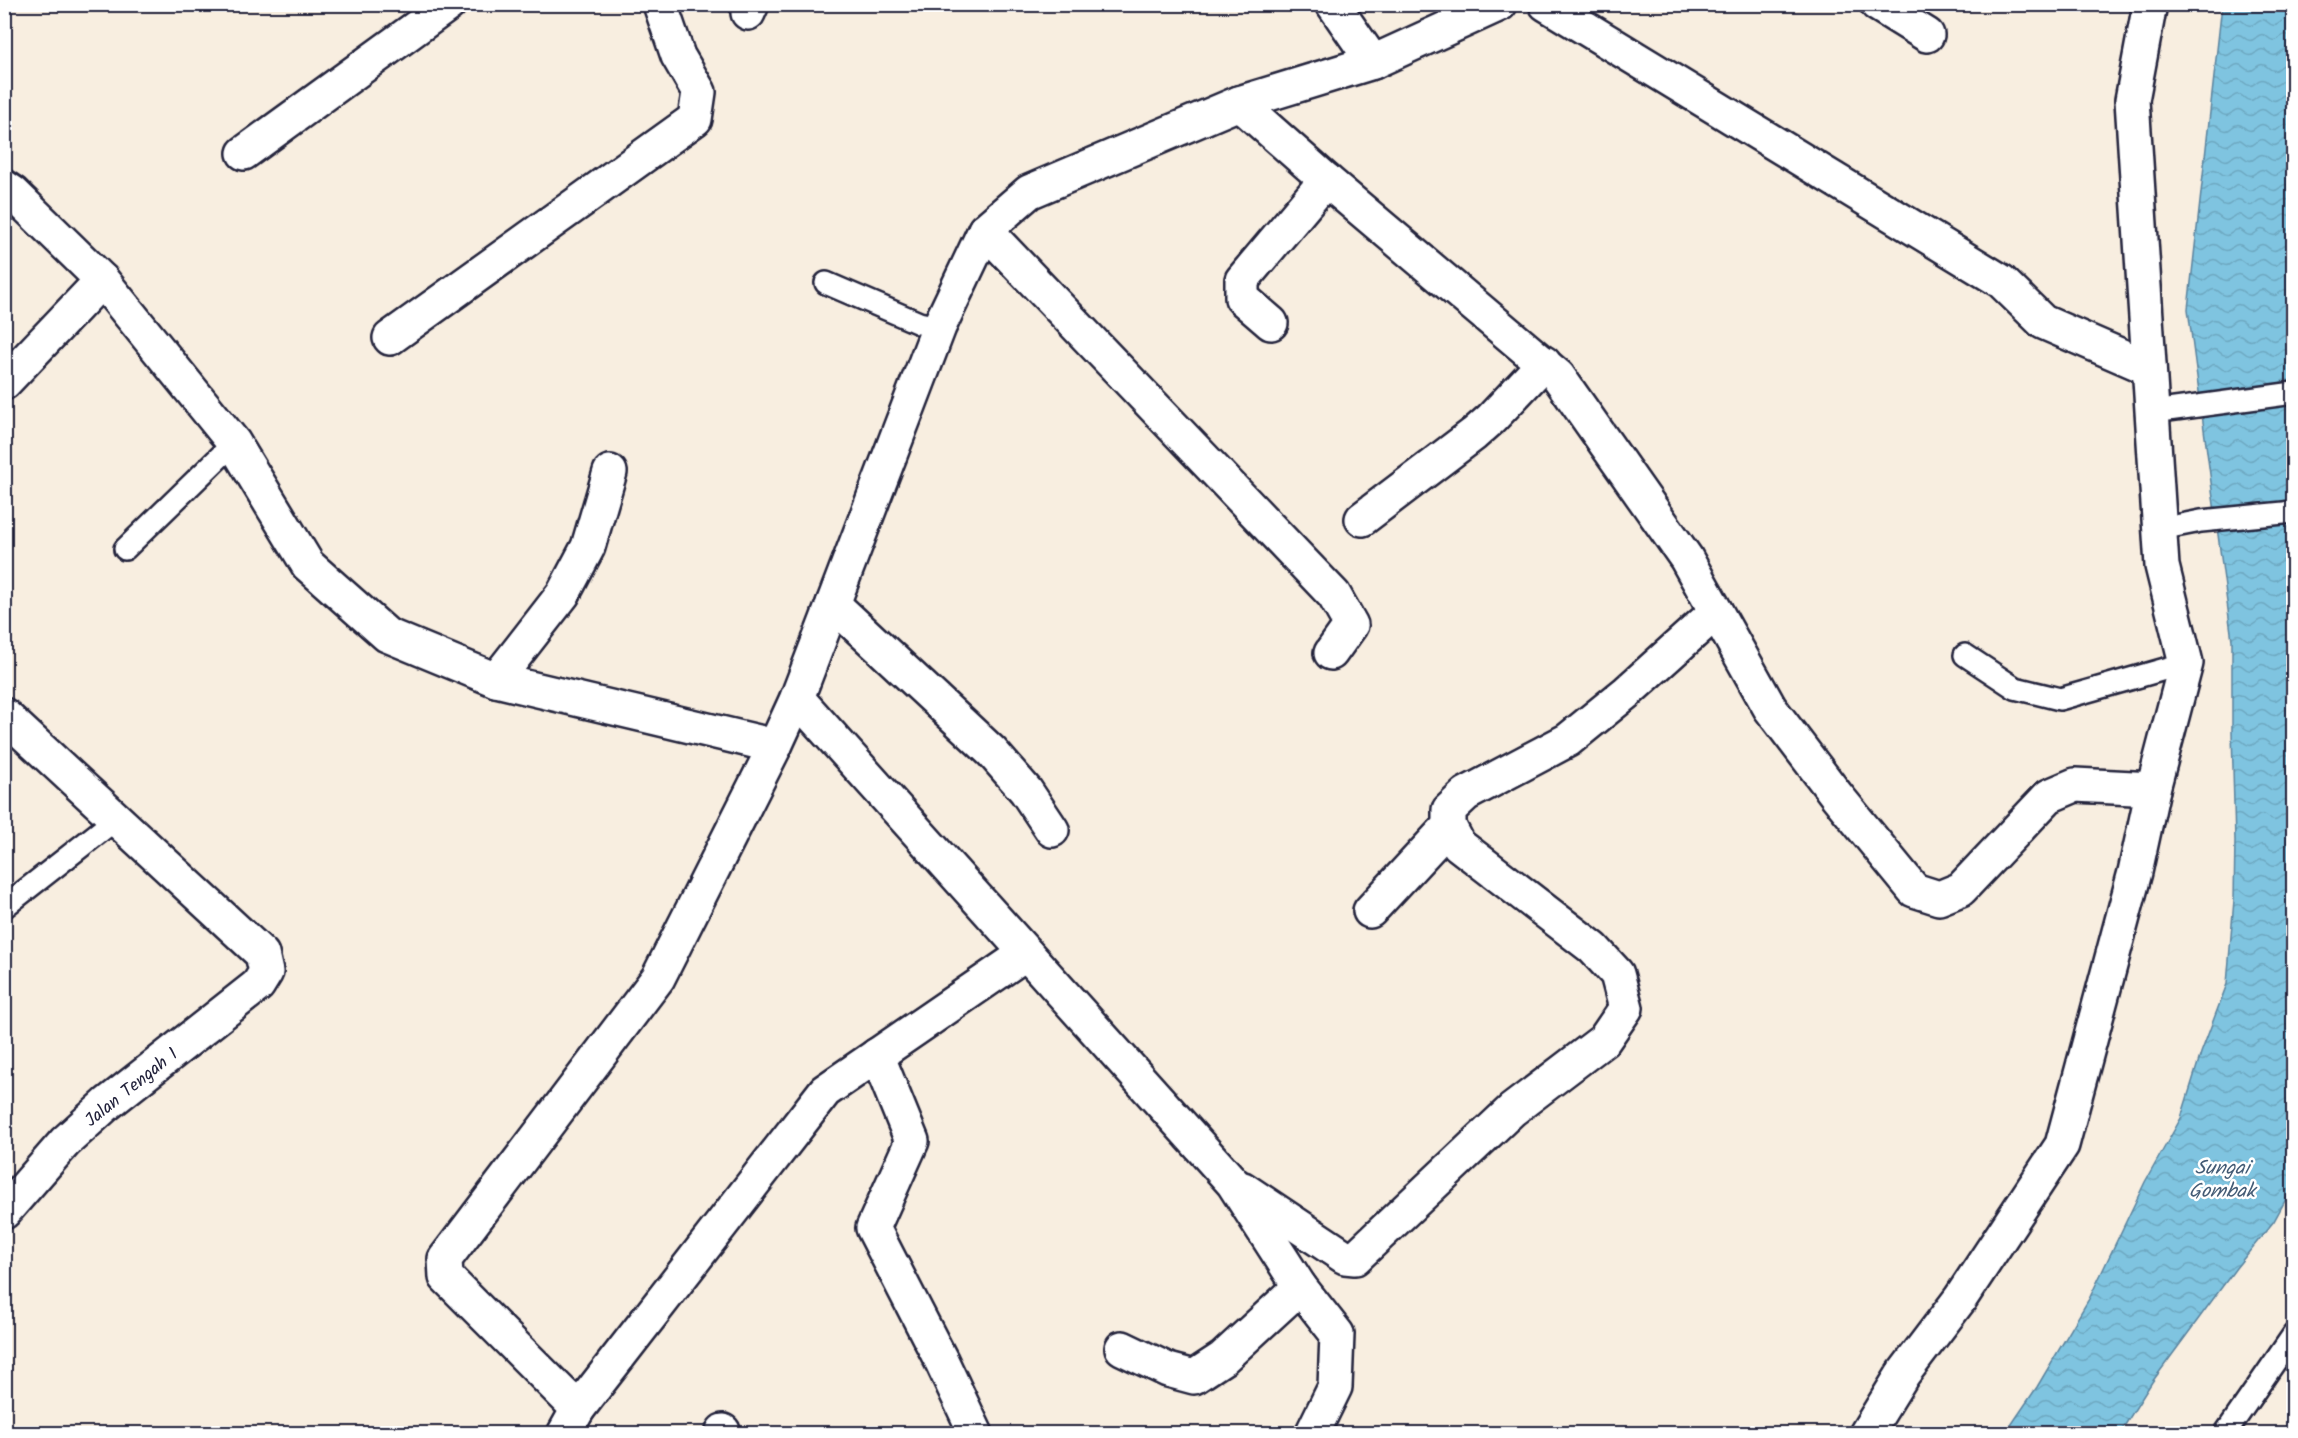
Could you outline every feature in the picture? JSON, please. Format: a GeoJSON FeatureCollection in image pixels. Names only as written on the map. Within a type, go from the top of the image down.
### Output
{"type":"FeatureCollection","features":[{"type":"Feature","properties":{"kind":"street"},"geometry":{"type":"LineString","coordinates":[[244,153],[450,4]]}},
{"type":"Feature","properties":{"kind":"street"},"geometry":{"type":"LineString","coordinates":[[390,338],[695,119],[699,92],[678,56],[660,4]]}},
{"type":"Feature","properties":{"kind":"street"},"geometry":{"type":"LineString","coordinates":[[1333,4],[1373,62]]}},
{"type":"Feature","properties":{"kind":"street"},"geometry":{"type":"LineString","coordinates":[[1026,953],[825,1091],[571,1421],[446,1277],[445,1259],[658,978],[797,698],[939,327],[985,230],[1029,192],[1239,103],[1373,62],[1500,4]]}},
{"type":"Feature","properties":{"kind":"street"},"geometry":{"type":"LineString","coordinates":[[1546,4],[2001,281],[2043,322],[2149,368]]}},
{"type":"Feature","properties":{"kind":"street"},"geometry":{"type":"LineString","coordinates":[[1876,4],[1927,34]]}},
{"type":"Feature","properties":{"kind":"street"},"geometry":{"type":"LineString","coordinates":[[1866,1434],[1903,1374],[1960,1299],[2062,1145],[2135,872],[2153,789],[2186,663],[2162,566],[2160,529],[2166,410],[2149,368],[2132,100],[2150,4]]}},
{"type":"Feature","properties":{"kind":"street"},"geometry":{"type":"LineString","coordinates":[[1239,103],[1326,180],[1558,376],[1686,558],[1770,708],[1837,796],[1914,890],[1939,898],[1961,889],[2049,796],[2075,785],[2153,789]]}},
{"type":"Feature","properties":{"kind":"street"},"geometry":{"type":"LineString","coordinates":[[1271,323],[1242,298],[1242,279],[1326,180]]}},
{"type":"Feature","properties":{"kind":"street"},"geometry":{"type":"LineString","coordinates":[[4,187],[14,194],[102,280],[234,442],[308,565],[387,635],[496,680],[775,746]]}},
{"type":"Feature","properties":{"kind":"street"},"geometry":{"type":"LineString","coordinates":[[985,230],[1334,595],[1351,625],[1331,653]]}},
{"type":"Feature","properties":{"kind":"street"},"geometry":{"type":"LineString","coordinates":[[4,383],[102,280]]}},
{"type":"Feature","properties":{"kind":"street"},"geometry":{"type":"LineString","coordinates":[[1362,519],[1474,434],[1500,411],[1544,363]]}},
{"type":"Feature","properties":{"kind":"street"},"geometry":{"type":"LineString","coordinates":[[496,680],[563,594],[588,547],[610,472]]}},
{"type":"Feature","properties":{"kind":"street"},"geometry":{"type":"LineString","coordinates":[[833,604],[992,752],[1026,791],[1052,830]]}},
{"type":"Feature","properties":{"kind":"street"},"geometry":{"type":"LineString","coordinates":[[1233,1183],[1345,1257],[1355,1258],[1512,1110],[1604,1040],[1626,1008],[1617,974],[1593,948],[1460,845],[1449,826],[1449,810],[1466,794],[1568,740],[1627,692],[1716,612]]}},
{"type":"Feature","properties":{"kind":"street"},"geometry":{"type":"LineString","coordinates":[[797,698],[1233,1183],[1300,1287],[1336,1334],[1335,1387],[1312,1434]]}},
{"type":"Feature","properties":{"kind":"street"},"geometry":{"type":"LineString","coordinates":[[4,715],[117,819]]}},
{"type":"Feature","properties":{"kind":"street","name":"Jalan Tengah 1"},"geometry":{"type":"LineString","coordinates":[[4,1212],[65,1142],[107,1104],[258,985],[266,972],[262,954],[117,819]]}},
{"type":"Feature","properties":{"kind":"street"},"geometry":{"type":"LineString","coordinates":[[1370,911],[1449,826]]}},
{"type":"Feature","properties":{"kind":"street"},"geometry":{"type":"LineString","coordinates":[[878,1055],[912,1141],[873,1228],[976,1434]]}},
{"type":"Feature","properties":{"kind":"street"},"geometry":{"type":"LineString","coordinates":[[1122,1348],[1168,1370],[1194,1377],[1223,1358],[1300,1287]]}},
{"type":"Feature","properties":{"kind":"lane"},"geometry":{"type":"LineString","coordinates":[[826,283],[919,322],[939,327]]}},
{"type":"Feature","properties":{"kind":"lane"},"geometry":{"type":"LineString","coordinates":[[2166,410],[2294,393]]}},
{"type":"Feature","properties":{"kind":"lane"},"geometry":{"type":"LineString","coordinates":[[125,549],[234,442]]}},
{"type":"Feature","properties":{"kind":"lane"},"geometry":{"type":"LineString","coordinates":[[2160,529],[2201,521],[2294,512]]}},
{"type":"Feature","properties":{"kind":"lane"},"geometry":{"type":"LineString","coordinates":[[1965,655],[2015,688],[2060,699],[2186,663]]}},
{"type":"Feature","properties":{"kind":"lane"},"geometry":{"type":"LineString","coordinates":[[4,907],[117,819]]}},
{"type":"Feature","properties":{"kind":"lane"},"geometry":{"type":"LineString","coordinates":[[2225,1434],[2294,1334]]}},
{"type":"Feature","properties":{"kind":"water","name":"Sungai Gombak"},"geometry":{"type":"Polygon","coordinates":[[[2222,5],[2293,5],[2293,1186],[2274,1221],[2236,1268],[2152,1382],[2120,1433],[2005,1434],[2037,1387],[2089,1299],[2145,1182],[2181,1118],[2201,1053],[2227,984],[2234,900],[2235,841],[2232,640],[2188,309],[2222,5]]]}}]}
